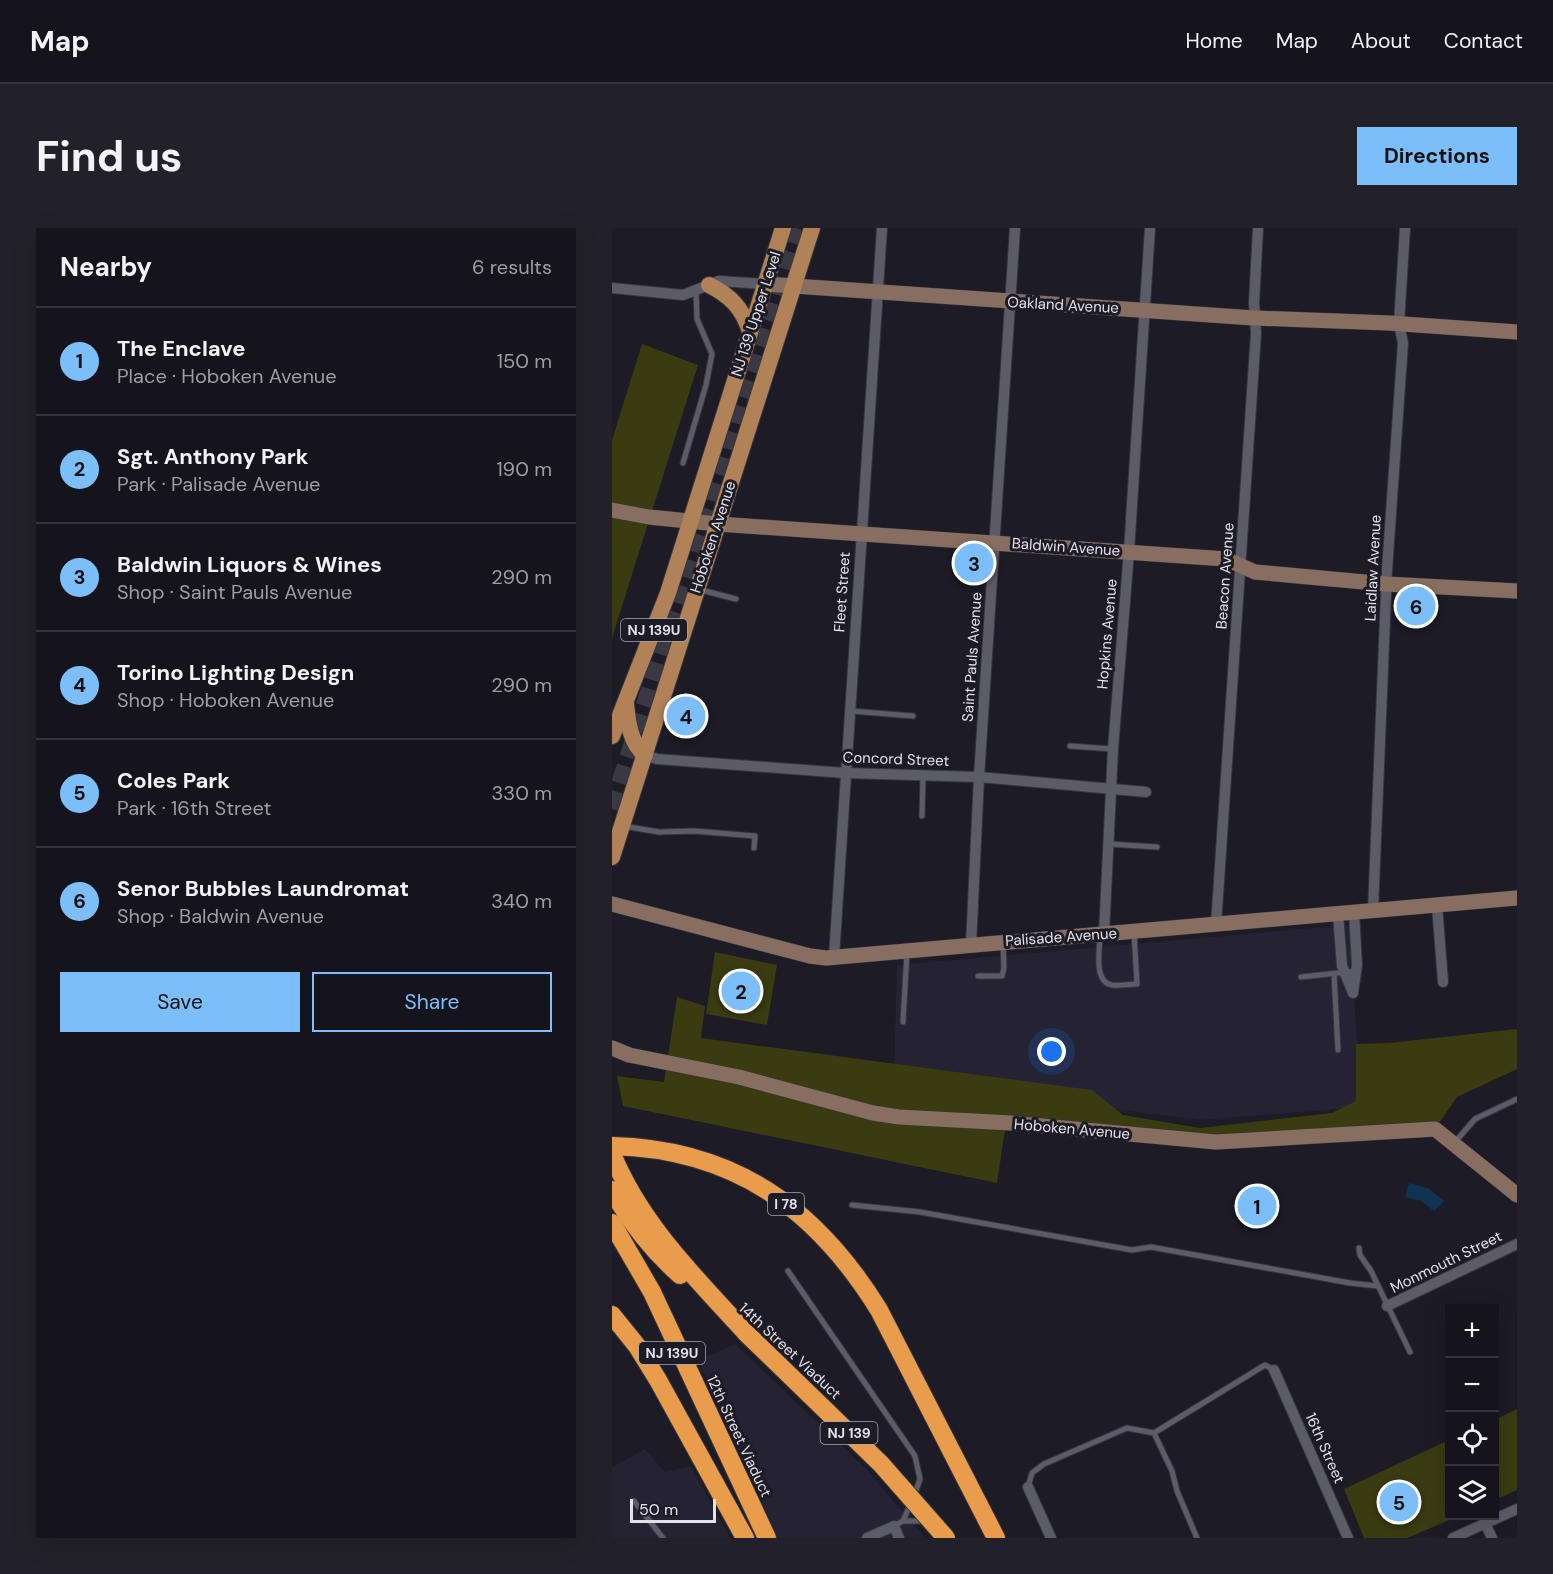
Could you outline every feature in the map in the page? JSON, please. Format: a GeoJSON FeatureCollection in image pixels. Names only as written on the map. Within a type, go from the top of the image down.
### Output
{"type":"FeatureCollection","features":[{"type":"Feature","properties":{"kind":"highway","name":"I 78"},"geometry":{"type":"LineString","coordinates":[[612,1146],[656,1150],[722,1166],[749,1179],[773,1195],[823,1238],[857,1276],[879,1310],[996,1538]]}},
{"type":"Feature","properties":{"kind":"highway"},"geometry":{"type":"LineString","coordinates":[[612,1154],[629,1189],[651,1224],[692,1274],[747,1334]]}},
{"type":"Feature","properties":{"kind":"highway","name":"14th Street Viaduct"},"geometry":{"type":"LineString","coordinates":[[612,1190],[636,1228],[660,1256],[747,1334],[881,1464],[947,1532]]}},
{"type":"Feature","properties":{"kind":"highway","name":"12th Street Viaduct"},"geometry":{"type":"LineString","coordinates":[[612,1223],[652,1292],[767,1538]]}},
{"type":"Feature","properties":{"kind":"highway","name":"NJ 139U"},"geometry":{"type":"LineString","coordinates":[[612,1246],[731,1462]]}},
{"type":"Feature","properties":{"kind":"highway"},"geometry":{"type":"LineString","coordinates":[[612,1315],[637,1346],[658,1380],[745,1538]]}},
{"type":"Feature","properties":{"kind":"main road","name":"NJ 139 Upper Level"},"geometry":{"type":"LineString","coordinates":[[728,399],[783,228]]}},
{"type":"Feature","properties":{"kind":"main road","name":"NJ 139 Upper Level"},"geometry":{"type":"LineString","coordinates":[[793,286],[812,228]]}},
{"type":"Feature","properties":{"kind":"main road","name":"Hoboken Avenue"},"geometry":{"type":"LineString","coordinates":[[612,857],[793,286]]}},
{"type":"Feature","properties":{"kind":"main road"},"geometry":{"type":"LineString","coordinates":[[703,288],[725,294],[739,306],[750,332]]}},
{"type":"Feature","properties":{"kind":"main road","name":"Hoboken Avenue"},"geometry":{"type":"LineString","coordinates":[[612,736],[668,593],[728,399]]}},
{"type":"Feature","properties":{"kind":"main road"},"geometry":{"type":"LineString","coordinates":[[626,704],[632,736],[636,746],[645,755]]}},
{"type":"Feature","properties":{"kind":"street","name":"Fleet Street"},"geometry":{"type":"LineString","coordinates":[[834,957],[860,534],[882,228]]}},
{"type":"Feature","properties":{"kind":"street","name":"Saint Pauls Avenue"},"geometry":{"type":"LineString","coordinates":[[971,945],[979,777],[1015,228]]}},
{"type":"Feature","properties":{"kind":"street","name":"Hopkins Avenue"},"geometry":{"type":"LineString","coordinates":[[1102,934],[1150,228]]}},
{"type":"Feature","properties":{"kind":"street","name":"Beacon Avenue"},"geometry":{"type":"LineString","coordinates":[[1216,925],[1256,333],[1254,318],[1258,228]]}},
{"type":"Feature","properties":{"kind":"street","name":"Laidlaw Avenue"},"geometry":{"type":"LineString","coordinates":[[1373,911],[1386,584],[1403,343],[1399,324],[1405,228]]}},
{"type":"Feature","properties":{"kind":"street","name":"Oakland Avenue"},"geometry":{"type":"LineString","coordinates":[[612,288],[680,295],[724,281],[1254,318],[1517,332]]}},
{"type":"Feature","properties":{"kind":"street","name":"Baldwin Avenue"},"geometry":{"type":"LineString","coordinates":[[612,510],[718,525],[1226,559],[1255,572],[1386,584],[1517,591]]}},
{"type":"Feature","properties":{"kind":"street","name":"Concord Street"},"geometry":{"type":"LineString","coordinates":[[645,755],[657,759],[845,773],[979,777],[1146,792]]}},
{"type":"Feature","properties":{"kind":"street","name":"Palisade Avenue"},"geometry":{"type":"LineString","coordinates":[[612,904],[810,956],[834,957],[1517,898]]}},
{"type":"Feature","properties":{"kind":"street"},"geometry":{"type":"LineString","coordinates":[[1437,905],[1443,982]]}},
{"type":"Feature","properties":{"kind":"street"},"geometry":{"type":"LineString","coordinates":[[1345,972],[1354,913]]}},
{"type":"Feature","properties":{"kind":"street"},"geometry":{"type":"LineString","coordinates":[[1338,914],[1342,966],[1345,972]]}},
{"type":"Feature","properties":{"kind":"street","name":"Hoboken Avenue"},"geometry":{"type":"LineString","coordinates":[[612,1048],[640,1058],[723,1074],[873,1113],[899,1117],[1011,1123],[1216,1142],[1436,1129],[1517,1195]]}},
{"type":"Feature","properties":{"kind":"street","name":"Monmouth Street"},"geometry":{"type":"LineString","coordinates":[[1387,1306],[1517,1244]]}},
{"type":"Feature","properties":{"kind":"street","name":"16th Street"},"geometry":{"type":"LineString","coordinates":[[1274,1370],[1348,1538]]}},
{"type":"Feature","properties":{"kind":"street"},"geometry":{"type":"LineString","coordinates":[[1028,1487],[1051,1538]]}},
{"type":"Feature","properties":{"kind":"street"},"geometry":{"type":"LineString","coordinates":[[1453,1538],[1517,1509]]}},
{"type":"Feature","properties":{"kind":"street"},"geometry":{"type":"LineString","coordinates":[[867,1538],[898,1523],[899,1538]]}},
{"type":"Feature","properties":{"kind":"street"},"geometry":{"type":"LineString","coordinates":[[1485,1523],[1492,1538]]}},
{"type":"Feature","properties":{"kind":"lane"},"geometry":{"type":"LineString","coordinates":[[683,463],[706,386],[712,354],[697,319],[703,288]]}},
{"type":"Feature","properties":{"kind":"lane"},"geometry":{"type":"LineString","coordinates":[[696,588],[736,599]]}},
{"type":"Feature","properties":{"kind":"lane"},"geometry":{"type":"LineString","coordinates":[[849,711],[913,716]]}},
{"type":"Feature","properties":{"kind":"lane"},"geometry":{"type":"LineString","coordinates":[[1070,746],[1113,749]]}},
{"type":"Feature","properties":{"kind":"lane"},"geometry":{"type":"LineString","coordinates":[[922,816],[923,776]]}},
{"type":"Feature","properties":{"kind":"lane"},"geometry":{"type":"LineString","coordinates":[[621,825],[659,832],[694,831],[755,836],[754,848]]}},
{"type":"Feature","properties":{"kind":"lane"},"geometry":{"type":"LineString","coordinates":[[1109,844],[1156,847]]}},
{"type":"Feature","properties":{"kind":"lane"},"geometry":{"type":"LineString","coordinates":[[1102,934],[1100,969],[1102,979],[1110,984],[1137,984],[1134,932]]}},
{"type":"Feature","properties":{"kind":"lane"},"geometry":{"type":"LineString","coordinates":[[978,976],[1002,976],[1003,942]]}},
{"type":"Feature","properties":{"kind":"lane"},"geometry":{"type":"LineString","coordinates":[[903,1022],[907,951]]}},
{"type":"Feature","properties":{"kind":"lane"},"geometry":{"type":"LineString","coordinates":[[1301,976],[1345,972],[1338,1050]]}},
{"type":"Feature","properties":{"kind":"lane"},"geometry":{"type":"LineString","coordinates":[[1455,1143],[1475,1119],[1517,1099]]}},
{"type":"Feature","properties":{"kind":"lane"},"geometry":{"type":"LineString","coordinates":[[852,1205],[909,1211],[1132,1250],[1151,1246],[1350,1283],[1378,1286]]}},
{"type":"Feature","properties":{"kind":"lane"},"geometry":{"type":"LineString","coordinates":[[1359,1248],[1360,1255],[1371,1270],[1410,1352]]}},
{"type":"Feature","properties":{"kind":"lane"},"geometry":{"type":"LineString","coordinates":[[788,1271],[915,1456],[920,1479],[898,1523]]}},
{"type":"Feature","properties":{"kind":"lane"},"geometry":{"type":"LineString","coordinates":[[1028,1487],[1032,1473],[1054,1459],[1127,1428],[1154,1433],[1265,1365],[1274,1370]]}},
{"type":"Feature","properties":{"kind":"lane"},"geometry":{"type":"LineString","coordinates":[[1154,1433],[1172,1471],[1177,1491],[1197,1538]]}},
{"type":"Feature","properties":{"kind":"lane"},"geometry":{"type":"LineString","coordinates":[[634,1501],[663,1538]]}},
{"type":"Feature","properties":{"kind":"lane"},"geometry":{"type":"LineString","coordinates":[[898,1523],[924,1520],[947,1532]]}},
{"type":"Feature","properties":{"kind":"shaded area"},"geometry":{"type":"Polygon","coordinates":[[[642,344],[698,365],[612,638],[612,440],[642,344]]]}},
{"type":"Feature","properties":{"kind":"shaded area"},"geometry":{"type":"Polygon","coordinates":[[[1358,924],[1363,983],[1353,984],[1362,1107],[1200,1120],[1105,1108],[894,1072],[897,965],[1358,924]]]}},
{"type":"Feature","properties":{"kind":"shaded area"},"geometry":{"type":"Polygon","coordinates":[[[715,952],[777,965],[767,1025],[706,1014],[715,952]]]}},
{"type":"Feature","properties":{"kind":"shaded area"},"geometry":{"type":"Polygon","coordinates":[[[677,997],[705,1006],[701,1038],[1092,1090],[1123,1115],[1200,1128],[1332,1113],[1356,1101],[1356,1044],[1389,1043],[1517,1029],[1517,1069],[1457,1097],[1435,1129],[1177,1143],[1005,1130],[997,1183],[623,1106],[617,1076],[664,1082],[677,997]]]}},
{"type":"Feature","properties":{"kind":"shaded area"},"geometry":{"type":"Polygon","coordinates":[[[735,1344],[866,1469],[925,1538],[778,1538],[698,1360],[735,1344]]]}},
{"type":"Feature","properties":{"kind":"shaded area"},"geometry":{"type":"Polygon","coordinates":[[[1517,1409],[1517,1490],[1499,1498],[1499,1466],[1499,1418],[1517,1409]]]}},
{"type":"Feature","properties":{"kind":"shaded area"},"geometry":{"type":"Polygon","coordinates":[[[1445,1442],[1445,1520],[1450,1520],[1407,1538],[1364,1538],[1344,1489],[1445,1442]]]}},
{"type":"Feature","properties":{"kind":"shaded area"},"geometry":{"type":"Polygon","coordinates":[[[645,1449],[665,1472],[691,1466],[730,1538],[612,1538],[612,1467],[645,1449]]]}},
{"type":"Feature","properties":{"kind":"water"},"geometry":{"type":"Polygon","coordinates":[[[1409,1183],[1428,1188],[1444,1201],[1434,1211],[1421,1201],[1405,1197],[1409,1183]]]}},
{"type":"Feature","properties":{"kind":"tunnel"},"geometry":{"type":"LineString","coordinates":[[612,809],[796,228]]}},
{"type":"Feature","properties":{"kind":"place","name":"Baldwin Liquors & Wines"},"geometry":{"type":"Point","coordinates":[974,563]}},
{"type":"Feature","properties":{"kind":"place","name":"Senor Bubbles Laundromat"},"geometry":{"type":"Point","coordinates":[1416,606]}},
{"type":"Feature","properties":{"kind":"place","name":"Torino Lighting Design"},"geometry":{"type":"Point","coordinates":[686,716]}},
{"type":"Feature","properties":{"kind":"place","name":"Sgt. Anthony Park"},"geometry":{"type":"Point","coordinates":[741,991]}},
{"type":"Feature","properties":{"kind":"place","name":"The Enclave"},"geometry":{"type":"Point","coordinates":[1257,1206]}},
{"type":"Feature","properties":{"kind":"place","name":"Coles Park"},"geometry":{"type":"Point","coordinates":[1399,1502]}}]}
